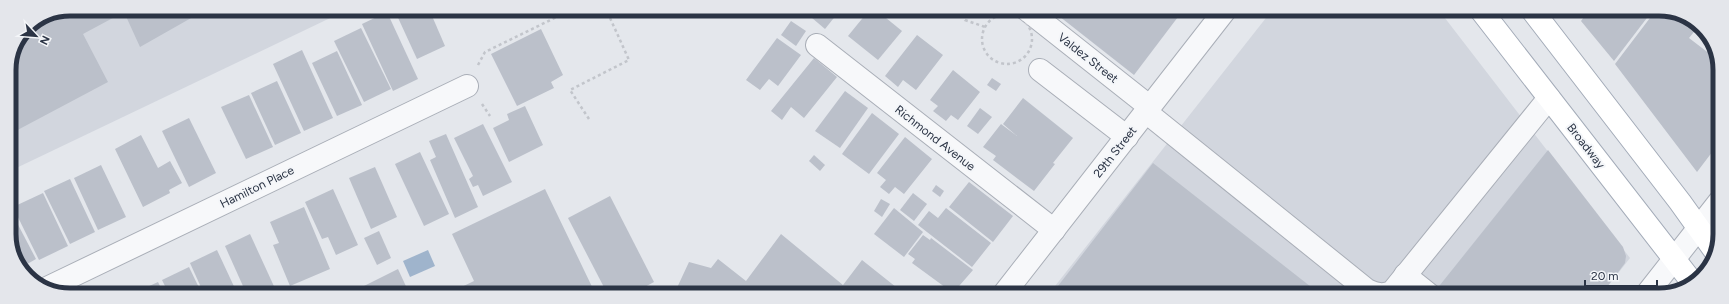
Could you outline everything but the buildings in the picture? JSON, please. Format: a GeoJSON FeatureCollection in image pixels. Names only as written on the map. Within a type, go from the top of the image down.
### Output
{"type":"FeatureCollection","features":[{"type":"Feature","properties":{"kind":"main road","name":"Broadway"},"geometry":{"type":"LineString","coordinates":[[1485,16],[1689,279]]}},
{"type":"Feature","properties":{"kind":"main road"},"geometry":{"type":"LineString","coordinates":[[1537,16],[1680,202],[1712,246]]}},
{"type":"Feature","properties":{"kind":"street","name":"Valdez Street"},"geometry":{"type":"LineString","coordinates":[[1035,16],[1365,288]]}},
{"type":"Feature","properties":{"kind":"street","name":"29th Street"},"geometry":{"type":"LineString","coordinates":[[1008,288],[1221,16]]}},
{"type":"Feature","properties":{"kind":"street","name":"Richmond Avenue"},"geometry":{"type":"LineString","coordinates":[[817,45],[1054,230]]}},
{"type":"Feature","properties":{"kind":"street"},"geometry":{"type":"LineString","coordinates":[[1040,70],[1127,137]]}},
{"type":"Feature","properties":{"kind":"street","name":"Hamilton Place"},"geometry":{"type":"LineString","coordinates":[[53,285],[466,86]]}},
{"type":"Feature","properties":{"kind":"street","name":"Valdez Street"},"geometry":{"type":"LineString","coordinates":[[1395,288],[1549,98]]}},
{"type":"Feature","properties":{"kind":"street"},"geometry":{"type":"LineString","coordinates":[[1651,288],[1713,210]]}},
{"type":"Feature","properties":{"kind":"street"},"geometry":{"type":"LineString","coordinates":[[1405,275],[1421,288]]}},
{"type":"Feature","properties":{"kind":"path"},"geometry":{"type":"LineString","coordinates":[[484,52],[559,16]]}},
{"type":"Feature","properties":{"kind":"path"},"geometry":{"type":"LineString","coordinates":[[589,119],[570,90],[629,60],[609,16]]}},
{"type":"Feature","properties":{"kind":"path"},"geometry":{"type":"LineString","coordinates":[[963,16],[965,20],[985,27]]}},
{"type":"Feature","properties":{"kind":"path"},"geometry":{"type":"LineString","coordinates":[[999,16],[994,18],[985,27],[982,35],[983,47],[987,54],[996,61],[1008,64],[1022,59],[1030,49],[1031,40],[1028,26],[1021,19],[1015,16]]}},
{"type":"Feature","properties":{"kind":"shaded area"},"geometry":{"type":"Polygon","coordinates":[[[70,16],[334,16],[16,168],[17,60],[25,40],[40,25],[50,20],[70,16]]]}},
{"type":"Feature","properties":{"kind":"shaded area"},"geometry":{"type":"Polygon","coordinates":[[[1267,16],[1443,16],[1630,258],[1606,288],[1054,288],[1267,16]]]}},
{"type":"Feature","properties":{"kind":"water"},"geometry":{"type":"Polygon","coordinates":[[[428,250],[435,266],[410,277],[403,261],[428,250]]]}}]}
